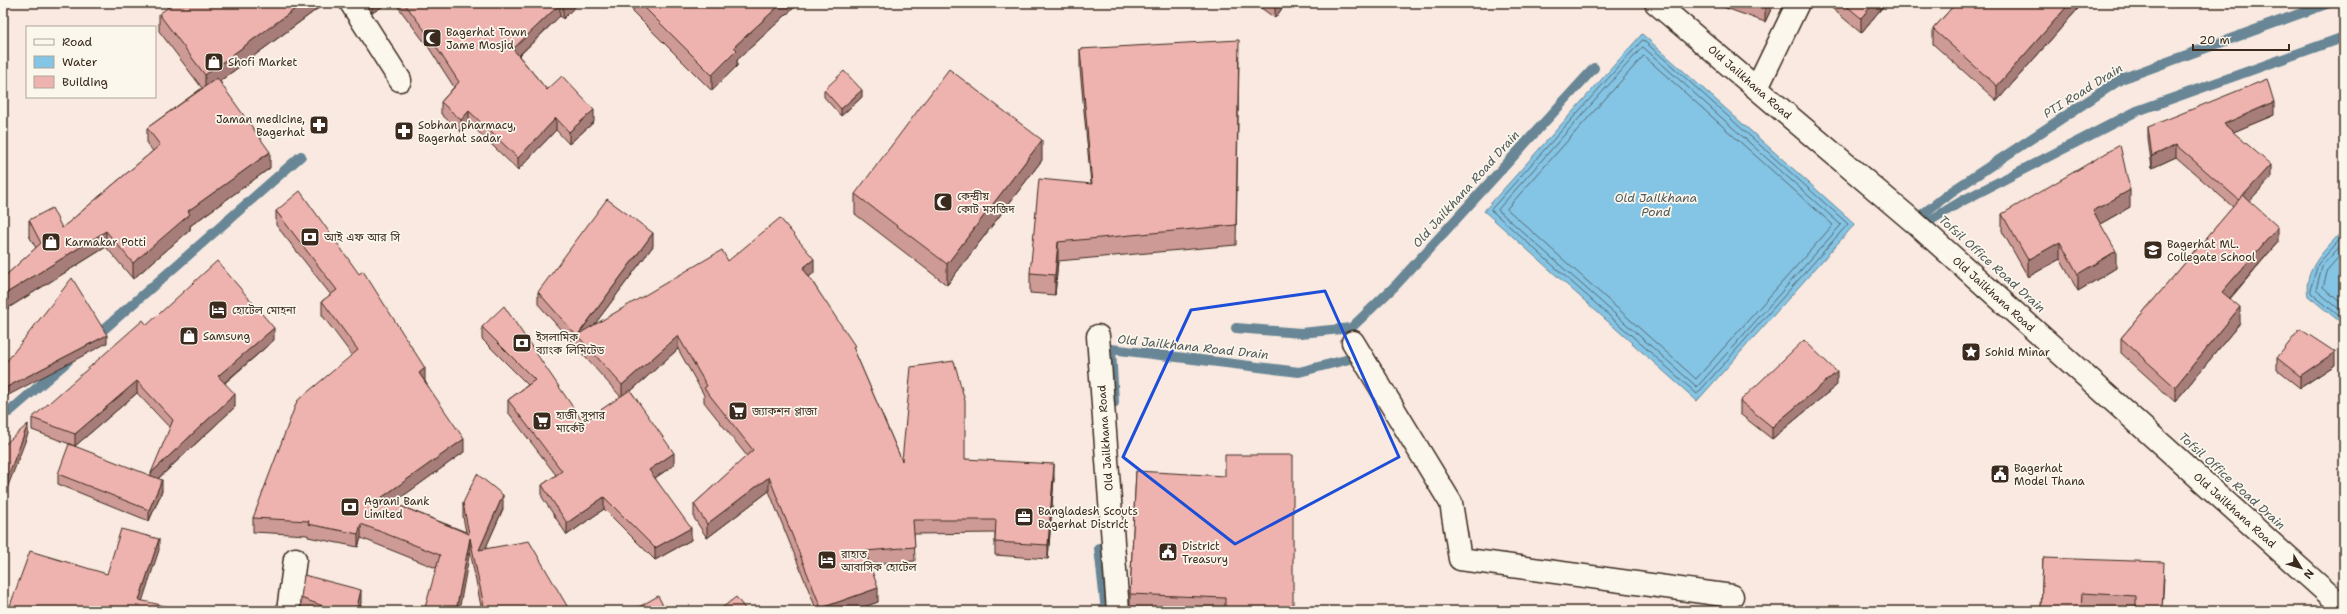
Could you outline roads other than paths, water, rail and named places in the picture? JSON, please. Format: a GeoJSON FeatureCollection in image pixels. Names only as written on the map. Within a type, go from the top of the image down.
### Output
{"type":"FeatureCollection","features":[{"type":"Feature","properties":{"kind":"street"},"geometry":{"type":"LineString","coordinates":[[351,3],[400,80]]}},
{"type":"Feature","properties":{"kind":"street","name":"Old Jailkhana Road"},"geometry":{"type":"LineString","coordinates":[[1656,3],[1757,88],[2049,342],[2344,608]]}},
{"type":"Feature","properties":{"kind":"street"},"geometry":{"type":"LineString","coordinates":[[1757,88],[1798,3]]}},
{"type":"Feature","properties":{"kind":"street","name":"Old Jailkhana Road"},"geometry":{"type":"LineString","coordinates":[[1098,336],[1118,611]]}},
{"type":"Feature","properties":{"kind":"street"},"geometry":{"type":"LineString","coordinates":[[1353,342],[1451,503],[1460,559],[1732,596]]}},
{"type":"Feature","properties":{"kind":"street"},"geometry":{"type":"LineString","coordinates":[[288,611],[295,559]]}},
{"type":"Feature","properties":{"kind":"water","name":"Old Jailkhana Pond"},"geometry":{"type":"Polygon","coordinates":[[[1642,34],[1855,224],[1697,401],[1484,211],[1642,34]]]}},
{"type":"Feature","properties":{"kind":"water"},"geometry":{"type":"Polygon","coordinates":[[[2344,229],[2344,325],[2308,296],[2307,286],[2309,277],[2318,259],[2344,229]]]}},
{"type":"Feature","properties":{"kind":"waterway","name":"PTI Road Drain"},"geometry":{"type":"LineString","coordinates":[[1914,221],[1951,192],[2121,79],[2329,3]]}},
{"type":"Feature","properties":{"kind":"waterway","name":"Tofsil Office Road Drain"},"geometry":{"type":"LineString","coordinates":[[1933,229],[1926,223],[1962,201],[2137,111],[2344,37]]}},
{"type":"Feature","properties":{"kind":"waterway","name":"Old Jailkhana Road Drain"},"geometry":{"type":"LineString","coordinates":[[1236,328],[1301,333],[1351,328],[1396,285],[1594,68]]}},
{"type":"Feature","properties":{"kind":"waterway"},"geometry":{"type":"LineString","coordinates":[[94,338],[301,156]]}},
{"type":"Feature","properties":{"kind":"waterway","name":"Old Jailkhana Road Drain"},"geometry":{"type":"LineString","coordinates":[[1114,403],[1111,349],[1299,372],[1361,356]]}},
{"type":"Feature","properties":{"kind":"waterway"},"geometry":{"type":"LineString","coordinates":[[9,412],[68,361]]}},
{"type":"Feature","properties":{"kind":"waterway","name":"Old Jailkhana Road Drain"},"geometry":{"type":"LineString","coordinates":[[1099,548],[1106,611]]}},
{"type":"Feature","properties":{"kind":"place","name":"Bagerhat Town Jame Mosjid"},"geometry":{"type":"Point","coordinates":[432,38]}},
{"type":"Feature","properties":{"kind":"place","name":"Shofi Market"},"geometry":{"type":"Point","coordinates":[214,62]}},
{"type":"Feature","properties":{"kind":"place","name":"Jaman medicine, Bagerhat"},"geometry":{"type":"Point","coordinates":[319,125]}},
{"type":"Feature","properties":{"kind":"place","name":"Sobhan pharmacy, Bagerhat sadar"},"geometry":{"type":"Point","coordinates":[404,131]}},
{"type":"Feature","properties":{"kind":"place","name":"কেন্দ্রীয় কোট মসজিদ"},"geometry":{"type":"Point","coordinates":[943,202]}},
{"type":"Feature","properties":{"kind":"place","name":"আই এফ আর সি"},"geometry":{"type":"Point","coordinates":[310,237]}},
{"type":"Feature","properties":{"kind":"place","name":"Karmakar Potti"},"geometry":{"type":"Point","coordinates":[51,242]}},
{"type":"Feature","properties":{"kind":"place","name":"Bagerhat ML. Collegate School"},"geometry":{"type":"Point","coordinates":[2153,250]}},
{"type":"Feature","properties":{"kind":"place","name":"হোটেল মোহনা"},"geometry":{"type":"Point","coordinates":[218,310]}},
{"type":"Feature","properties":{"kind":"place","name":"Samsung"},"geometry":{"type":"Point","coordinates":[189,336]}},
{"type":"Feature","properties":{"kind":"place","name":"ইসলামিক ব্যাংক লিমিটেড"},"geometry":{"type":"Point","coordinates":[522,343]}},
{"type":"Feature","properties":{"kind":"place","name":"Sohid Minar"},"geometry":{"type":"Point","coordinates":[1971,352]}},
{"type":"Feature","properties":{"kind":"place","name":"জ্যাকশন প্লাজা"},"geometry":{"type":"Point","coordinates":[738,411]}},
{"type":"Feature","properties":{"kind":"place","name":"হাজী সুপার মার্কেট"},"geometry":{"type":"Point","coordinates":[542,421]}},
{"type":"Feature","properties":{"kind":"place","name":"Bagerhat Model Thana"},"geometry":{"type":"Point","coordinates":[2000,474]}},
{"type":"Feature","properties":{"kind":"place","name":"Agrani Bank Limited"},"geometry":{"type":"Point","coordinates":[350,507]}},
{"type":"Feature","properties":{"kind":"place","name":"Bangladesh Scouts Bagerhat District"},"geometry":{"type":"Point","coordinates":[1024,517]}},
{"type":"Feature","properties":{"kind":"place","name":"District Treasury"},"geometry":{"type":"Point","coordinates":[1168,552]}},
{"type":"Feature","properties":{"kind":"place","name":"রাহাত আবাসিক হোটেল"},"geometry":{"type":"Point","coordinates":[827,560]}}]}
